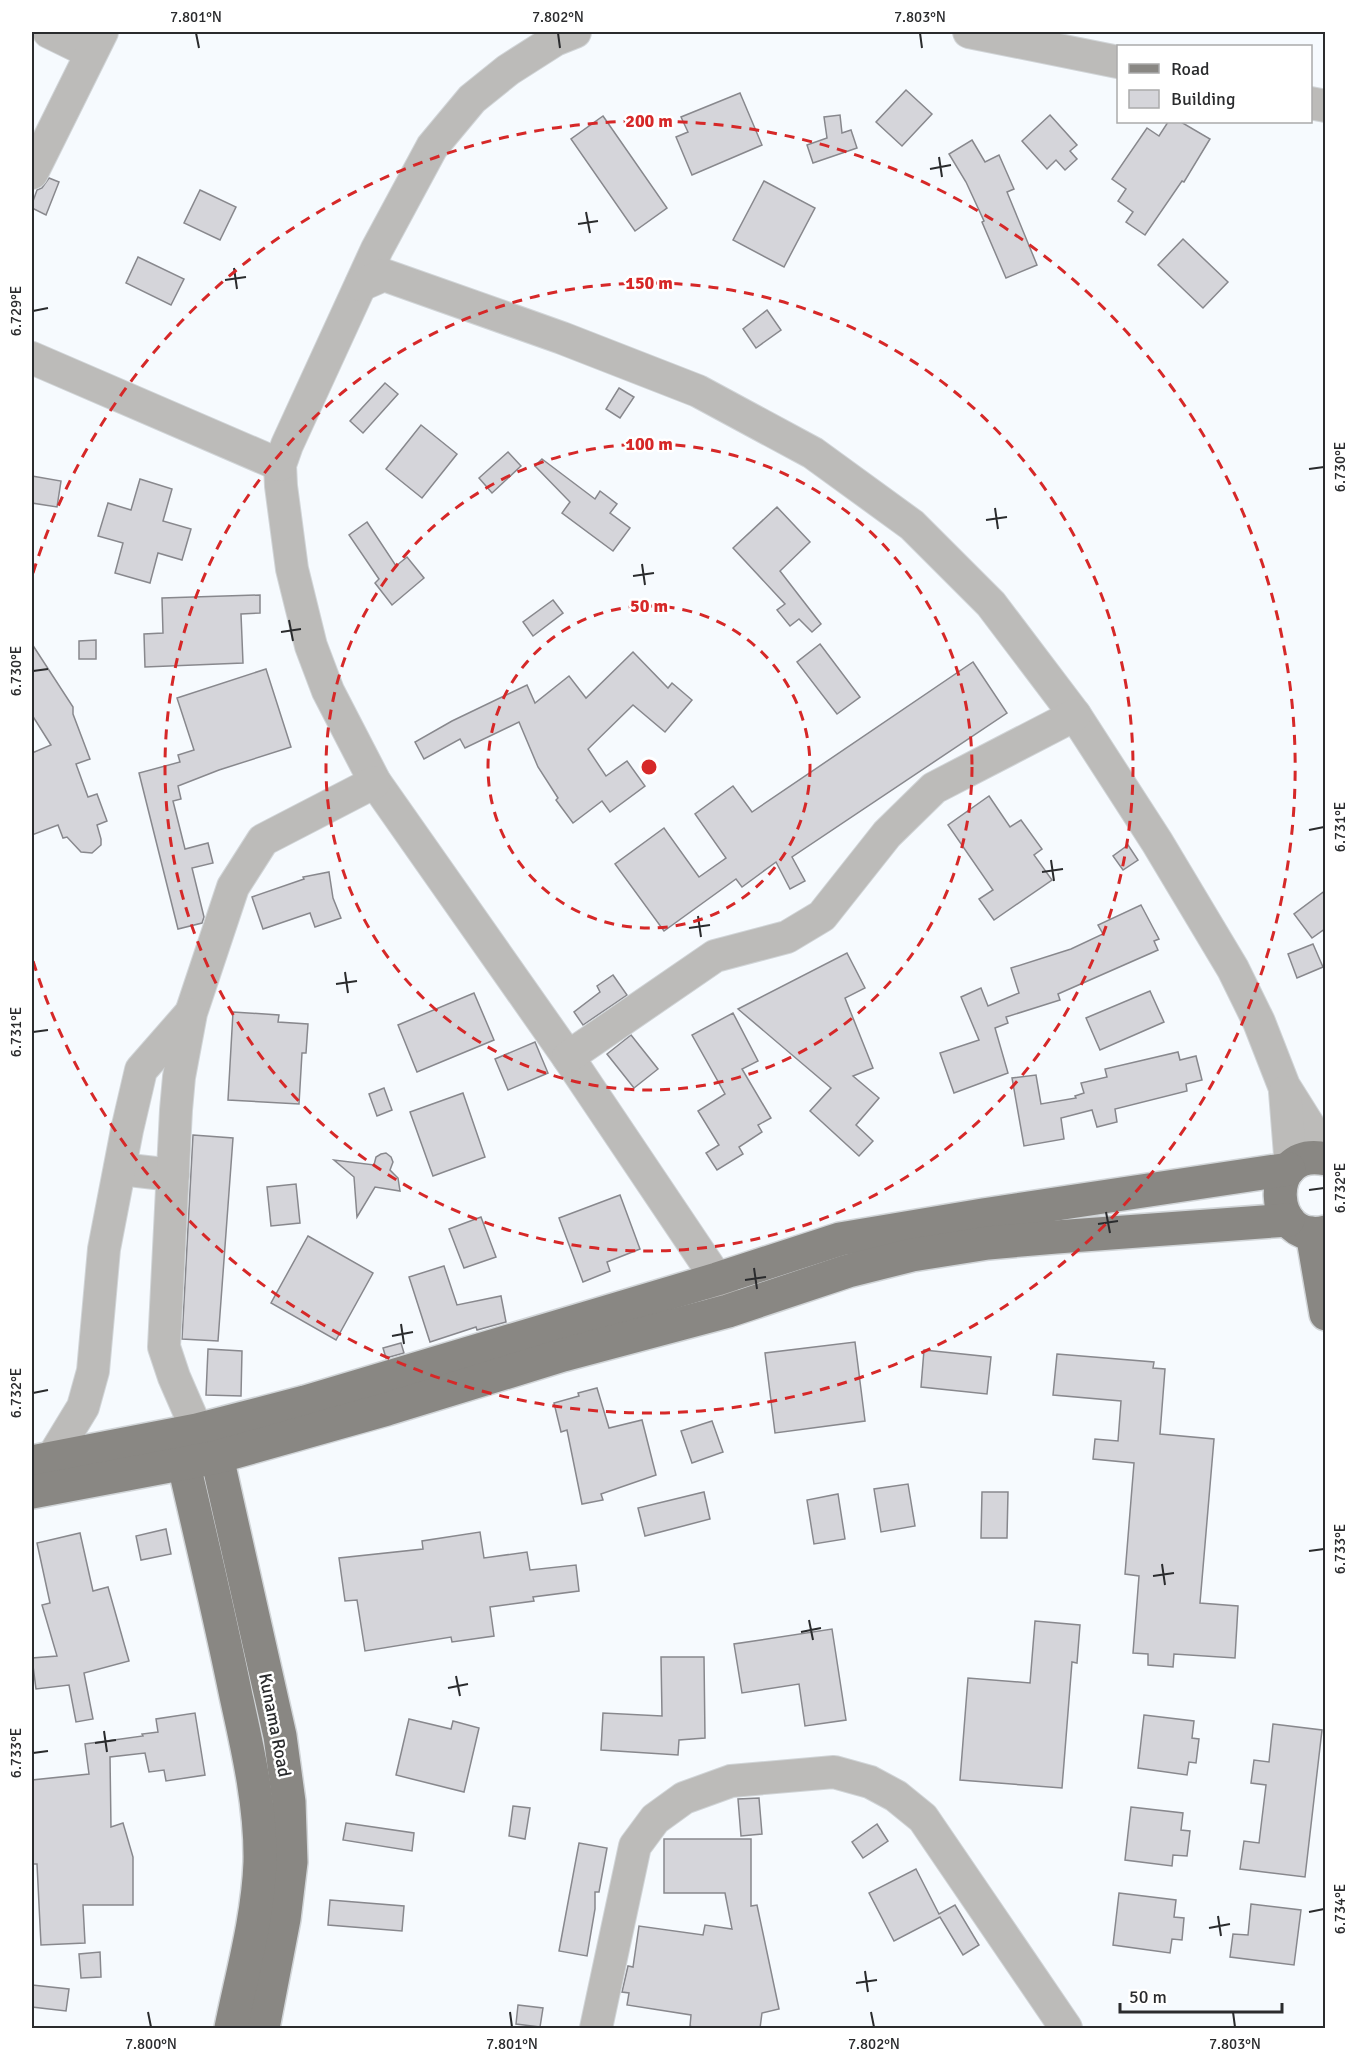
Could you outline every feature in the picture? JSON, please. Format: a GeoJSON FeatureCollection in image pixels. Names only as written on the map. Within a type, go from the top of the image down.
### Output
{"type":"FeatureCollection","features":[{"type":"Feature","properties":{"kind":"main road"},"geometry":{"type":"LineString","coordinates":[[42,1460],[181,1433],[337,1393],[717,1279],[840,1239],[1004,1211],[1290,1168],[1306,1159],[1326,1159]]}},
{"type":"Feature","properties":{"kind":"main road"},"geometry":{"type":"LineString","coordinates":[[1290,1168],[1281,1181],[1279,1195],[1281,1209],[1309,1228],[1326,1314]]}},
{"type":"Feature","properties":{"kind":"main road"},"geometry":{"type":"LineString","coordinates":[[32,1492],[217,1457],[387,1409],[563,1355],[728,1311],[848,1271],[912,1255],[988,1243],[1056,1237],[1309,1228]]}},
{"type":"Feature","properties":{"kind":"main road","name":"Kunama Road"},"geometry":{"type":"LineString","coordinates":[[181,1433],[217,1457],[280,1736],[289,1802],[291,1862],[285,1919],[264,2028]]}},
{"type":"Feature","properties":{"kind":"main road","name":"Kunama Road"},"geometry":{"type":"LineString","coordinates":[[181,1433],[184,1465],[230,1664],[256,1806],[260,1862],[254,1919],[231,2028]]}},
{"type":"Feature","properties":{"kind":"street"},"geometry":{"type":"LineString","coordinates":[[32,172],[96,42],[49,32]]}},
{"type":"Feature","properties":{"kind":"street"},"geometry":{"type":"LineString","coordinates":[[575,32],[555,40],[508,70],[472,99],[432,147],[287,445],[280,465],[281,486],[292,569],[311,646],[328,691],[375,782],[568,1057],[717,1279],[728,1311]]}},
{"type":"Feature","properties":{"kind":"street"},"geometry":{"type":"LineString","coordinates":[[969,32],[1117,62]]}},
{"type":"Feature","properties":{"kind":"street"},"geometry":{"type":"LineString","coordinates":[[374,270],[562,338],[698,391],[813,453],[912,525],[991,604],[1075,715],[1157,842],[1233,969],[1259,1022],[1284,1086],[1326,1153]]}},
{"type":"Feature","properties":{"kind":"street"},"geometry":{"type":"LineString","coordinates":[[32,358],[280,465]]}},
{"type":"Feature","properties":{"kind":"street"},"geometry":{"type":"LineString","coordinates":[[568,1057],[715,956],[787,937],[822,916],[887,834],[934,788],[1075,715]]}},
{"type":"Feature","properties":{"kind":"street"},"geometry":{"type":"LineString","coordinates":[[181,1433],[174,1377],[164,1347],[179,1077],[191,1013],[233,887],[263,840],[375,782]]}},
{"type":"Feature","properties":{"kind":"street"},"geometry":{"type":"LineString","coordinates":[[42,1460],[83,1407],[93,1371],[104,1249],[141,1070],[191,1013]]}},
{"type":"Feature","properties":{"kind":"street"},"geometry":{"type":"LineString","coordinates":[[1284,1086],[1290,1168]]}},
{"type":"Feature","properties":{"kind":"street"},"geometry":{"type":"LineString","coordinates":[[120,1169],[172,1175]]}},
{"type":"Feature","properties":{"kind":"street"},"geometry":{"type":"LineString","coordinates":[[596,2028],[635,1846],[655,1819],[684,1798],[731,1781],[834,1772],[870,1782],[896,1796],[923,1818],[1065,2028]]}},
{"type":"Feature","properties":{"kind":"building"},"geometry":{"type":"Polygon","coordinates":[[[906,90],[932,114],[902,146],[876,122],[906,90]]]}},
{"type":"Feature","properties":{"kind":"building"},"geometry":{"type":"Polygon","coordinates":[[[740,93],[762,145],[692,175],[676,137],[688,132],[681,117],[740,93]]]}},
{"type":"Feature","properties":{"kind":"building"},"geometry":{"type":"Polygon","coordinates":[[[840,115],[842,133],[851,130],[857,148],[813,163],[807,145],[827,138],[824,117],[840,115]]]}},
{"type":"Feature","properties":{"kind":"building"},"geometry":{"type":"Polygon","coordinates":[[[1050,115],[1077,145],[1070,151],[1077,159],[1065,170],[1056,160],[1047,169],[1022,141],[1050,115]]]}},
{"type":"Feature","properties":{"kind":"building"},"geometry":{"type":"Polygon","coordinates":[[[603,116],[667,208],[635,231],[571,139],[603,116]]]}},
{"type":"Feature","properties":{"kind":"building"},"geometry":{"type":"Polygon","coordinates":[[[1167,123],[1183,123],[1210,139],[1184,182],[1182,181],[1145,235],[1126,222],[1133,212],[1118,201],[1126,189],[1112,179],[1147,128],[1159,136],[1167,123]]]}},
{"type":"Feature","properties":{"kind":"building"},"geometry":{"type":"Polygon","coordinates":[[[972,140],[985,162],[999,155],[1014,189],[1007,192],[1037,265],[1006,278],[982,222],[984,221],[966,182],[949,154],[972,140]]]}},
{"type":"Feature","properties":{"kind":"building"},"geometry":{"type":"Polygon","coordinates":[[[49,178],[59,182],[46,215],[32,208],[32,204],[37,190],[42,188],[49,178]]]}},
{"type":"Feature","properties":{"kind":"building"},"geometry":{"type":"Polygon","coordinates":[[[764,181],[815,208],[784,267],[733,240],[764,181]]]}},
{"type":"Feature","properties":{"kind":"building"},"geometry":{"type":"Polygon","coordinates":[[[200,190],[236,207],[220,240],[184,223],[200,190]]]}},
{"type":"Feature","properties":{"kind":"building"},"geometry":{"type":"Polygon","coordinates":[[[1183,239],[1228,282],[1203,308],[1158,265],[1183,239]]]}},
{"type":"Feature","properties":{"kind":"building"},"geometry":{"type":"Polygon","coordinates":[[[138,257],[184,279],[171,305],[126,283],[138,257]]]}},
{"type":"Feature","properties":{"kind":"building"},"geometry":{"type":"Polygon","coordinates":[[[767,310],[781,330],[756,348],[743,329],[767,310]]]}},
{"type":"Feature","properties":{"kind":"building"},"geometry":{"type":"Polygon","coordinates":[[[385,383],[398,394],[363,433],[350,421],[385,383]]]}},
{"type":"Feature","properties":{"kind":"building"},"geometry":{"type":"Polygon","coordinates":[[[619,388],[634,397],[620,418],[606,409],[619,388]]]}},
{"type":"Feature","properties":{"kind":"building"},"geometry":{"type":"Polygon","coordinates":[[[421,425],[457,454],[422,498],[386,469],[421,425]]]}},
{"type":"Feature","properties":{"kind":"building"},"geometry":{"type":"Polygon","coordinates":[[[508,452],[521,466],[492,493],[479,478],[508,452]]]}},
{"type":"Feature","properties":{"kind":"building"},"geometry":{"type":"Polygon","coordinates":[[[542,459],[595,499],[600,491],[617,504],[610,513],[630,528],[613,551],[562,513],[570,502],[535,466],[542,459]]]}},
{"type":"Feature","properties":{"kind":"building"},"geometry":{"type":"Polygon","coordinates":[[[32,476],[61,481],[57,507],[32,503],[32,476]]]}},
{"type":"Feature","properties":{"kind":"building"},"geometry":{"type":"Polygon","coordinates":[[[140,479],[172,489],[163,521],[191,529],[182,560],[158,553],[150,583],[115,573],[123,543],[98,536],[108,503],[131,510],[140,479]]]}},
{"type":"Feature","properties":{"kind":"building"},"geometry":{"type":"Polygon","coordinates":[[[777,507],[810,542],[780,571],[821,624],[812,632],[799,619],[790,626],[777,610],[785,604],[733,548],[777,507]]]}},
{"type":"Feature","properties":{"kind":"building"},"geometry":{"type":"Polygon","coordinates":[[[367,522],[396,566],[407,557],[424,578],[392,605],[375,583],[379,579],[349,535],[367,522]]]}},
{"type":"Feature","properties":{"kind":"building"},"geometry":{"type":"Polygon","coordinates":[[[260,595],[260,613],[241,614],[243,663],[145,667],[144,634],[163,633],[162,598],[260,595]]]}},
{"type":"Feature","properties":{"kind":"building"},"geometry":{"type":"Polygon","coordinates":[[[553,600],[563,613],[533,636],[523,622],[553,600]]]}},
{"type":"Feature","properties":{"kind":"building"},"geometry":{"type":"Polygon","coordinates":[[[96,640],[96,659],[79,659],[79,641],[96,640]]]}},
{"type":"Feature","properties":{"kind":"building"},"geometry":{"type":"Polygon","coordinates":[[[32,644],[73,707],[73,714],[90,759],[76,764],[88,797],[97,794],[107,821],[97,825],[101,845],[92,853],[81,852],[67,837],[63,838],[58,825],[32,835],[32,753],[51,745],[32,715],[32,644]]]}},
{"type":"Feature","properties":{"kind":"building"},"geometry":{"type":"Polygon","coordinates":[[[820,644],[860,697],[837,714],[797,662],[820,644]]]}},
{"type":"Feature","properties":{"kind":"building"},"geometry":{"type":"Polygon","coordinates":[[[633,652],[668,688],[672,683],[692,700],[665,732],[633,705],[588,749],[606,776],[627,761],[645,786],[610,812],[602,801],[573,823],[556,800],[558,798],[538,767],[519,722],[465,748],[460,739],[424,759],[415,742],[452,721],[527,685],[535,703],[569,676],[586,698],[633,652]]]}},
{"type":"Feature","properties":{"kind":"building"},"geometry":{"type":"Polygon","coordinates":[[[973,662],[1007,713],[792,857],[805,881],[790,889],[776,862],[742,887],[736,879],[664,931],[615,864],[664,828],[699,877],[726,858],[695,814],[733,786],[752,812],[973,662]]]}},
{"type":"Feature","properties":{"kind":"building"},"geometry":{"type":"Polygon","coordinates":[[[266,669],[291,747],[178,786],[181,799],[173,801],[185,849],[208,843],[213,863],[192,868],[204,917],[202,923],[178,929],[139,773],[180,762],[178,755],[194,750],[177,698],[266,669]]]}},
{"type":"Feature","properties":{"kind":"building"},"geometry":{"type":"Polygon","coordinates":[[[989,796],[1010,827],[1021,820],[1042,849],[1034,855],[1052,880],[994,920],[979,899],[993,890],[948,825],[989,796]]]}},
{"type":"Feature","properties":{"kind":"building"},"geometry":{"type":"Polygon","coordinates":[[[1128,845],[1138,860],[1123,870],[1113,856],[1128,845]]]}},
{"type":"Feature","properties":{"kind":"building"},"geometry":{"type":"Polygon","coordinates":[[[329,872],[333,898],[341,918],[315,927],[310,913],[263,929],[252,897],[304,879],[303,877],[329,872]]]}},
{"type":"Feature","properties":{"kind":"building"},"geometry":{"type":"Polygon","coordinates":[[[1326,890],[1326,928],[1312,938],[1294,914],[1326,890]]]}},
{"type":"Feature","properties":{"kind":"building"},"geometry":{"type":"Polygon","coordinates":[[[1141,905],[1159,939],[1154,941],[1158,950],[1058,994],[1060,1000],[1006,1017],[1008,1023],[995,1028],[1008,1073],[954,1093],[940,1053],[979,1040],[961,997],[981,988],[988,1006],[1019,993],[1011,968],[1071,949],[1103,934],[1098,925],[1141,905]]]}},
{"type":"Feature","properties":{"kind":"building"},"geometry":{"type":"Polygon","coordinates":[[[1313,944],[1323,967],[1297,978],[1288,954],[1313,944]]]}},
{"type":"Feature","properties":{"kind":"building"},"geometry":{"type":"Polygon","coordinates":[[[847,953],[865,988],[845,998],[873,1068],[853,1076],[879,1098],[856,1125],[873,1141],[859,1156],[810,1111],[831,1088],[738,1009],[847,953]]]}},
{"type":"Feature","properties":{"kind":"building"},"geometry":{"type":"Polygon","coordinates":[[[613,975],[627,995],[583,1025],[574,1012],[600,992],[597,986],[613,975]]]}},
{"type":"Feature","properties":{"kind":"building"},"geometry":{"type":"Polygon","coordinates":[[[1150,991],[1164,1022],[1100,1050],[1086,1018],[1150,991]]]}},
{"type":"Feature","properties":{"kind":"building"},"geometry":{"type":"Polygon","coordinates":[[[474,993],[494,1040],[417,1072],[398,1025],[474,993]]]}},
{"type":"Feature","properties":{"kind":"building"},"geometry":{"type":"Polygon","coordinates":[[[233,1012],[279,1015],[278,1022],[308,1024],[306,1053],[302,1053],[299,1104],[228,1100],[233,1012]]]}},
{"type":"Feature","properties":{"kind":"building"},"geometry":{"type":"Polygon","coordinates":[[[733,1013],[758,1061],[742,1069],[771,1118],[758,1125],[762,1132],[739,1147],[743,1154],[717,1170],[706,1153],[719,1145],[698,1111],[725,1094],[692,1035],[733,1013]]]}},
{"type":"Feature","properties":{"kind":"building"},"geometry":{"type":"Polygon","coordinates":[[[631,1035],[658,1069],[634,1088],[607,1054],[631,1035]]]}},
{"type":"Feature","properties":{"kind":"building"},"geometry":{"type":"Polygon","coordinates":[[[535,1042],[548,1073],[508,1090],[495,1059],[535,1042]]]}},
{"type":"Feature","properties":{"kind":"building"},"geometry":{"type":"Polygon","coordinates":[[[1178,1052],[1180,1060],[1196,1056],[1202,1080],[1186,1084],[1187,1091],[1115,1109],[1117,1122],[1097,1127],[1092,1110],[1061,1118],[1064,1139],[1024,1146],[1012,1078],[1036,1075],[1041,1104],[1076,1098],[1075,1096],[1084,1093],[1081,1083],[1107,1077],[1105,1069],[1178,1052]]]}},
{"type":"Feature","properties":{"kind":"building"},"geometry":{"type":"Polygon","coordinates":[[[384,1088],[392,1110],[377,1116],[369,1094],[384,1088]]]}},
{"type":"Feature","properties":{"kind":"building"},"geometry":{"type":"Polygon","coordinates":[[[463,1093],[485,1157],[433,1176],[410,1112],[463,1093]]]}},
{"type":"Feature","properties":{"kind":"building"},"geometry":{"type":"Polygon","coordinates":[[[193,1135],[233,1138],[218,1341],[182,1339],[193,1135]]]}},
{"type":"Feature","properties":{"kind":"building"},"geometry":{"type":"Polygon","coordinates":[[[386,1153],[393,1162],[390,1170],[398,1178],[400,1191],[375,1187],[357,1217],[354,1177],[334,1160],[374,1165],[376,1157],[386,1153]]]}},
{"type":"Feature","properties":{"kind":"building"},"geometry":{"type":"Polygon","coordinates":[[[296,1184],[300,1223],[271,1226],[267,1187],[296,1184]]]}},
{"type":"Feature","properties":{"kind":"building"},"geometry":{"type":"Polygon","coordinates":[[[620,1195],[640,1249],[607,1262],[610,1271],[583,1282],[559,1218],[620,1195]]]}},
{"type":"Feature","properties":{"kind":"building"},"geometry":{"type":"Polygon","coordinates":[[[481,1217],[496,1257],[464,1268],[449,1229],[481,1217]]]}},
{"type":"Feature","properties":{"kind":"building"},"geometry":{"type":"Polygon","coordinates":[[[308,1236],[373,1273],[336,1340],[271,1303],[308,1236]]]}},
{"type":"Feature","properties":{"kind":"building"},"geometry":{"type":"Polygon","coordinates":[[[444,1266],[457,1305],[501,1296],[506,1322],[477,1330],[476,1327],[430,1342],[409,1277],[444,1266]]]}},
{"type":"Feature","properties":{"kind":"building"},"geometry":{"type":"Polygon","coordinates":[[[855,1342],[865,1421],[775,1433],[765,1353],[855,1342]]]}},
{"type":"Feature","properties":{"kind":"building"},"geometry":{"type":"Polygon","coordinates":[[[401,1343],[404,1353],[386,1358],[383,1348],[401,1343]]]}},
{"type":"Feature","properties":{"kind":"building"},"geometry":{"type":"Polygon","coordinates":[[[208,1349],[242,1351],[241,1396],[206,1395],[208,1349]]]}},
{"type":"Feature","properties":{"kind":"building"},"geometry":{"type":"Polygon","coordinates":[[[924,1350],[991,1357],[987,1394],[921,1387],[924,1350]]]}},
{"type":"Feature","properties":{"kind":"building"},"geometry":{"type":"Polygon","coordinates":[[[1057,1354],[1154,1362],[1153,1368],[1165,1369],[1160,1434],[1214,1439],[1200,1603],[1238,1606],[1235,1658],[1174,1654],[1173,1667],[1148,1665],[1148,1654],[1133,1653],[1139,1576],[1125,1574],[1134,1463],[1093,1459],[1095,1439],[1118,1441],[1121,1401],[1053,1395],[1057,1354]]]}},
{"type":"Feature","properties":{"kind":"building"},"geometry":{"type":"Polygon","coordinates":[[[597,1388],[609,1428],[642,1420],[656,1475],[601,1494],[603,1500],[582,1504],[567,1430],[561,1432],[554,1403],[597,1388]]]}},
{"type":"Feature","properties":{"kind":"building"},"geometry":{"type":"Polygon","coordinates":[[[712,1421],[723,1452],[692,1463],[681,1431],[712,1421]]]}},
{"type":"Feature","properties":{"kind":"building"},"geometry":{"type":"Polygon","coordinates":[[[908,1484],[915,1526],[881,1532],[874,1489],[908,1484]]]}},
{"type":"Feature","properties":{"kind":"building"},"geometry":{"type":"Polygon","coordinates":[[[704,1492],[710,1519],[645,1536],[638,1508],[704,1492]]]}},
{"type":"Feature","properties":{"kind":"building"},"geometry":{"type":"Polygon","coordinates":[[[982,1492],[1008,1492],[1007,1538],[981,1538],[982,1492]]]}},
{"type":"Feature","properties":{"kind":"building"},"geometry":{"type":"Polygon","coordinates":[[[838,1494],[845,1539],[814,1544],[807,1500],[838,1494]]]}},
{"type":"Feature","properties":{"kind":"building"},"geometry":{"type":"Polygon","coordinates":[[[166,1529],[171,1554],[141,1560],[136,1536],[166,1529]]]}},
{"type":"Feature","properties":{"kind":"building"},"geometry":{"type":"Polygon","coordinates":[[[480,1532],[484,1558],[527,1552],[530,1570],[576,1565],[579,1591],[533,1597],[534,1601],[490,1607],[494,1636],[452,1642],[451,1637],[365,1651],[357,1600],[345,1601],[339,1558],[423,1549],[422,1541],[480,1532]]]}},
{"type":"Feature","properties":{"kind":"building"},"geometry":{"type":"Polygon","coordinates":[[[80,1533],[93,1591],[108,1587],[129,1661],[84,1673],[93,1719],[76,1722],[69,1685],[36,1689],[32,1658],[57,1656],[42,1605],[50,1603],[37,1543],[80,1533]]]}},
{"type":"Feature","properties":{"kind":"building"},"geometry":{"type":"Polygon","coordinates":[[[1035,1621],[1080,1625],[1077,1663],[1072,1662],[1062,1788],[960,1780],[968,1678],[1030,1683],[1035,1621]]]}},
{"type":"Feature","properties":{"kind":"building"},"geometry":{"type":"Polygon","coordinates":[[[832,1629],[846,1720],[805,1726],[799,1684],[742,1693],[734,1644],[832,1629]]]}},
{"type":"Feature","properties":{"kind":"building"},"geometry":{"type":"Polygon","coordinates":[[[661,1657],[704,1657],[705,1738],[679,1740],[678,1755],[601,1750],[603,1713],[662,1716],[661,1657]]]}},
{"type":"Feature","properties":{"kind":"building"},"geometry":{"type":"Polygon","coordinates":[[[195,1713],[205,1775],[166,1781],[164,1770],[149,1772],[145,1753],[110,1757],[111,1827],[123,1823],[133,1857],[133,1905],[83,1905],[85,1943],[41,1945],[37,1864],[32,1864],[32,1780],[89,1774],[85,1744],[158,1732],[156,1719],[195,1713]]]}},
{"type":"Feature","properties":{"kind":"building"},"geometry":{"type":"Polygon","coordinates":[[[1144,1715],[1194,1721],[1192,1738],[1199,1739],[1196,1763],[1189,1762],[1187,1775],[1138,1768],[1144,1715]]]}},
{"type":"Feature","properties":{"kind":"building"},"geometry":{"type":"Polygon","coordinates":[[[409,1719],[451,1729],[453,1721],[479,1728],[464,1792],[396,1775],[409,1719]]]}},
{"type":"Feature","properties":{"kind":"building"},"geometry":{"type":"Polygon","coordinates":[[[1273,1724],[1322,1730],[1305,1877],[1240,1869],[1244,1841],[1259,1843],[1266,1785],[1251,1783],[1254,1760],[1269,1762],[1273,1724]]]}},
{"type":"Feature","properties":{"kind":"building"},"geometry":{"type":"Polygon","coordinates":[[[759,1798],[762,1834],[741,1836],[738,1799],[759,1798]]]}},
{"type":"Feature","properties":{"kind":"building"},"geometry":{"type":"Polygon","coordinates":[[[513,1806],[530,1808],[525,1839],[509,1836],[513,1806]]]}},
{"type":"Feature","properties":{"kind":"building"},"geometry":{"type":"Polygon","coordinates":[[[1131,1807],[1183,1813],[1181,1830],[1190,1831],[1187,1856],[1173,1855],[1172,1866],[1125,1860],[1131,1807]]]}},
{"type":"Feature","properties":{"kind":"building"},"geometry":{"type":"Polygon","coordinates":[[[346,1823],[414,1833],[412,1851],[343,1840],[346,1823]]]}},
{"type":"Feature","properties":{"kind":"building"},"geometry":{"type":"Polygon","coordinates":[[[877,1824],[888,1841],[863,1858],[852,1842],[877,1824]]]}},
{"type":"Feature","properties":{"kind":"building"},"geometry":{"type":"Polygon","coordinates":[[[664,1839],[751,1839],[751,1906],[757,1905],[779,2009],[762,2013],[760,2028],[692,2028],[690,2026],[691,2015],[627,2005],[629,1993],[622,1992],[628,1966],[633,1967],[639,1926],[703,1935],[705,1925],[732,1929],[725,1893],[664,1893],[664,1839]]]}},
{"type":"Feature","properties":{"kind":"building"},"geometry":{"type":"Polygon","coordinates":[[[579,1843],[607,1848],[599,1892],[595,1892],[595,1909],[587,1956],[559,1951],[579,1843]]]}},
{"type":"Feature","properties":{"kind":"building"},"geometry":{"type":"Polygon","coordinates":[[[916,1869],[939,1914],[955,1905],[979,1945],[963,1955],[940,1917],[894,1941],[869,1893],[916,1869]]]}},
{"type":"Feature","properties":{"kind":"building"},"geometry":{"type":"Polygon","coordinates":[[[1119,1893],[1176,1900],[1174,1917],[1184,1918],[1182,1940],[1172,1939],[1170,1953],[1113,1945],[1119,1893]]]}},
{"type":"Feature","properties":{"kind":"building"},"geometry":{"type":"Polygon","coordinates":[[[330,1900],[404,1906],[402,1931],[328,1925],[330,1900]]]}},
{"type":"Feature","properties":{"kind":"building"},"geometry":{"type":"Polygon","coordinates":[[[1251,1904],[1301,1910],[1294,1965],[1230,1957],[1233,1934],[1248,1935],[1251,1904]]]}},
{"type":"Feature","properties":{"kind":"building"},"geometry":{"type":"Polygon","coordinates":[[[100,1952],[101,1977],[81,1978],[79,1954],[100,1952]]]}},
{"type":"Feature","properties":{"kind":"building"},"geometry":{"type":"Polygon","coordinates":[[[32,1985],[69,1989],[66,2011],[32,2007],[32,1985]]]}},
{"type":"Feature","properties":{"kind":"building"},"geometry":{"type":"Polygon","coordinates":[[[518,2005],[543,2008],[540,2027],[516,2024],[518,2005]]]}}]}
